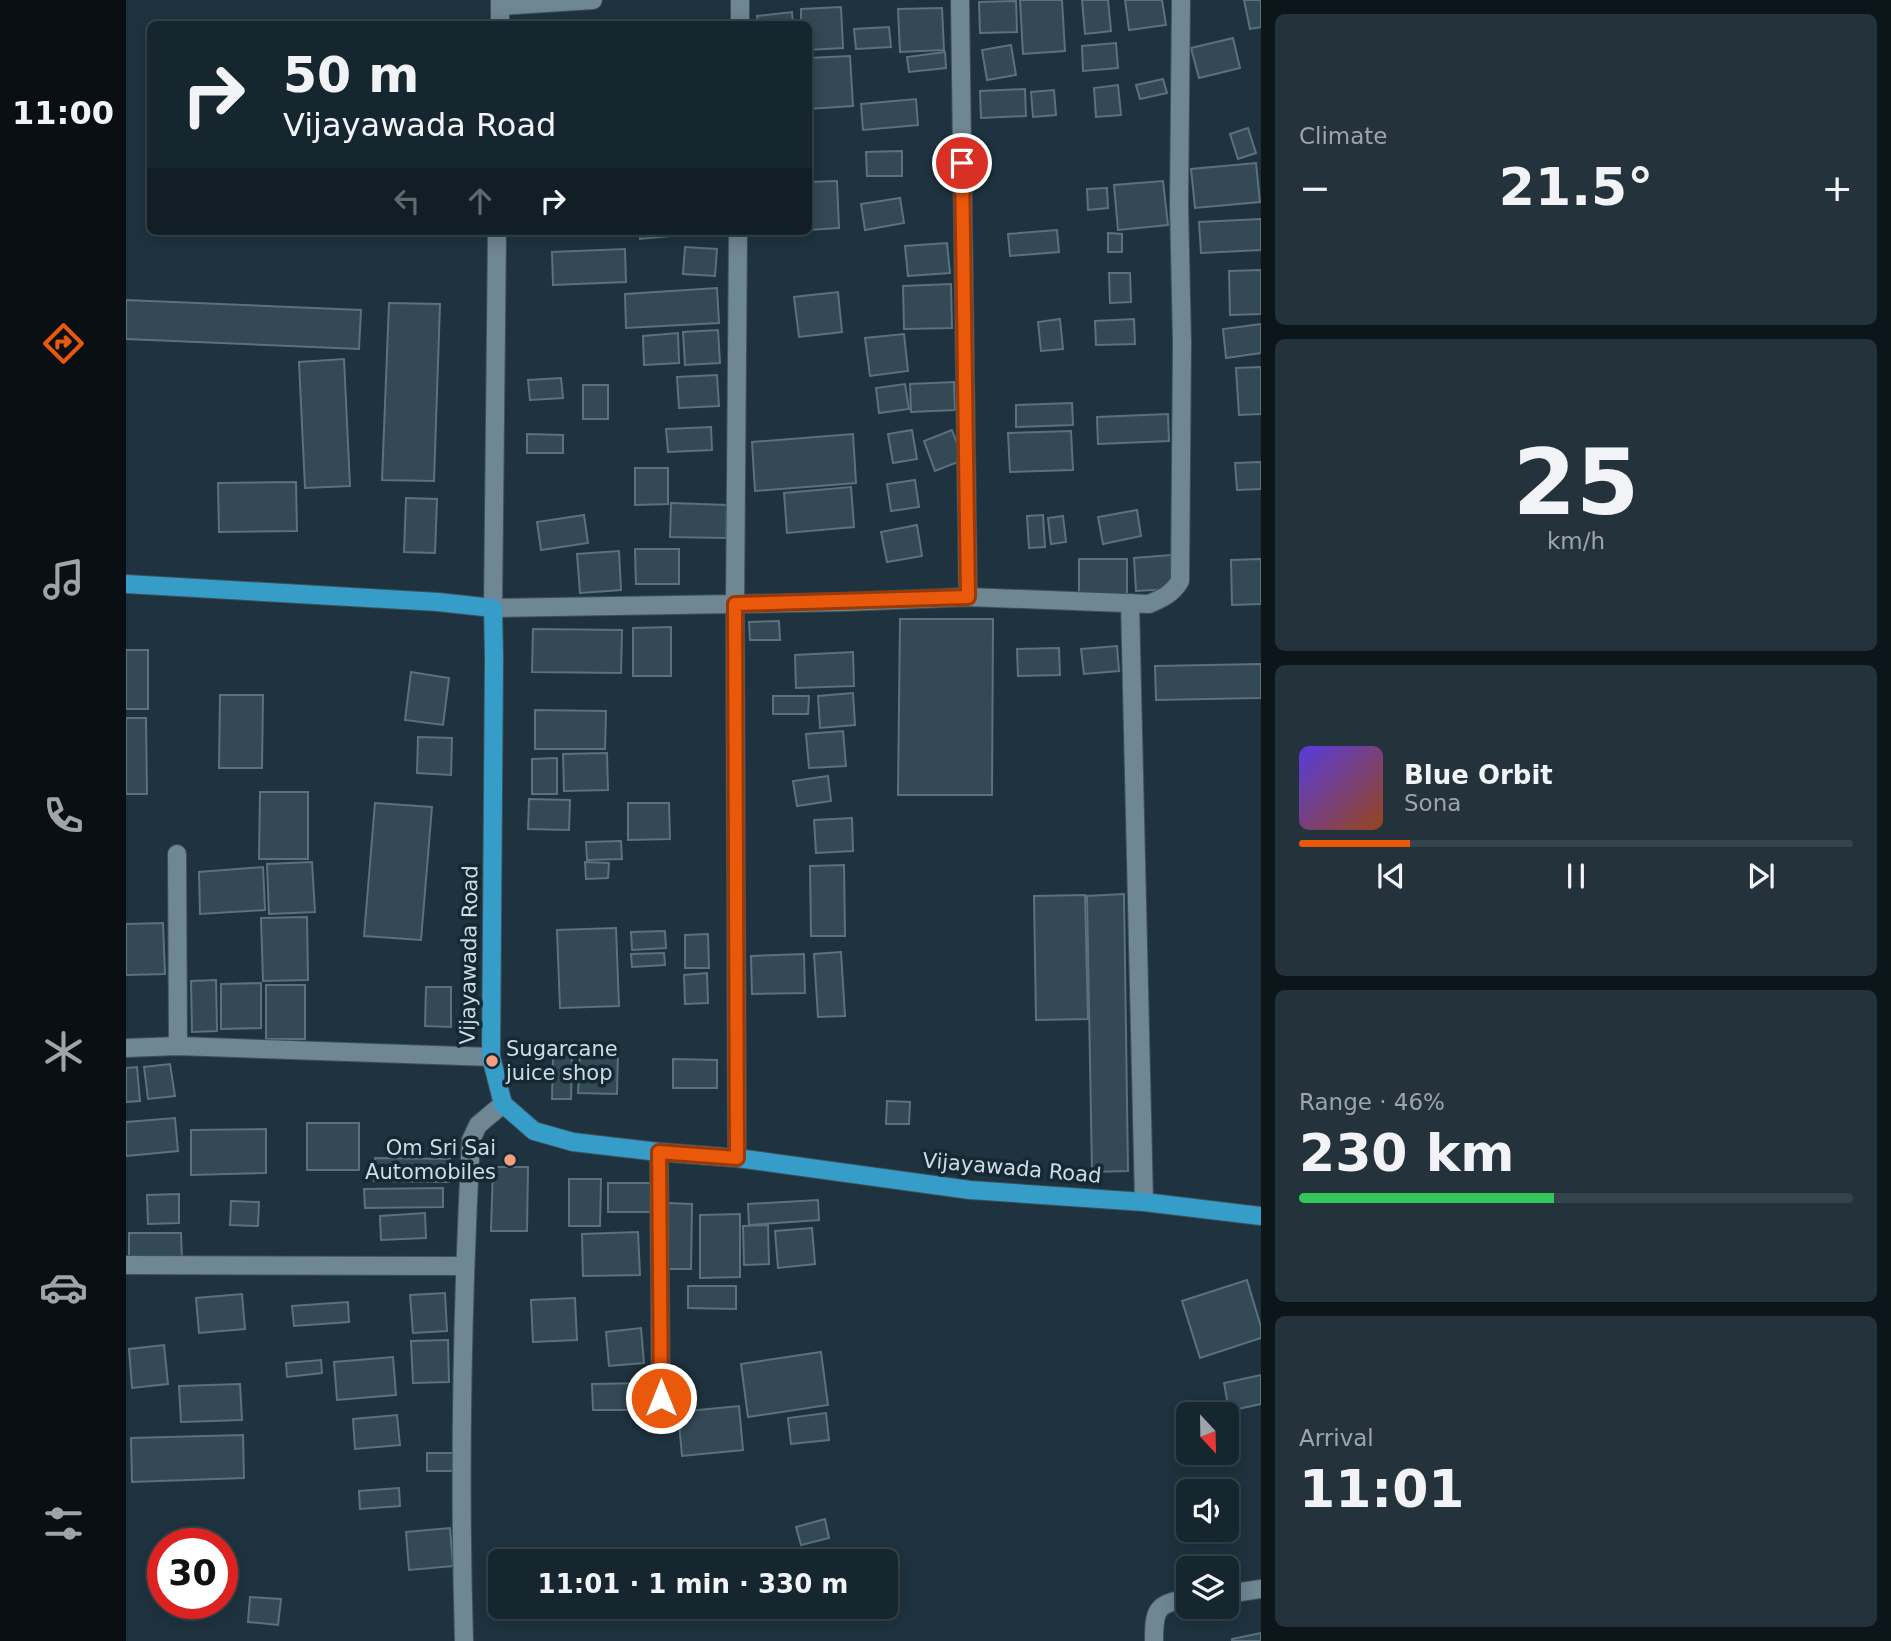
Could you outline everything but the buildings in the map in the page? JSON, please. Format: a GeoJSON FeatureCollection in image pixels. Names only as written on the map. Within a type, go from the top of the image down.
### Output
{"type":"FeatureCollection","features":[{"type":"Feature","properties":{"kind":"main road"},"geometry":{"type":"LineString","coordinates":[[126,584],[438,602],[493,608]]}},
{"type":"Feature","properties":{"kind":"main road","name":"Vijayawada Road"},"geometry":{"type":"LineString","coordinates":[[493,608],[491,1057],[503,1104],[534,1132],[573,1142],[737,1158],[970,1191],[1144,1202],[1261,1216]]}},
{"type":"Feature","properties":{"kind":"street"},"geometry":{"type":"LineString","coordinates":[[500,21],[500,3],[593,0]]}},
{"type":"Feature","properties":{"kind":"street"},"geometry":{"type":"LineString","coordinates":[[740,0],[740,21]]}},
{"type":"Feature","properties":{"kind":"street"},"geometry":{"type":"LineString","coordinates":[[960,0],[968,597]]}},
{"type":"Feature","properties":{"kind":"street"},"geometry":{"type":"LineString","coordinates":[[497,235],[493,608],[968,597],[1149,604],[1174,591],[1180,581],[1181,0]]}},
{"type":"Feature","properties":{"kind":"street"},"geometry":{"type":"LineString","coordinates":[[737,1158],[735,604],[738,235]]}},
{"type":"Feature","properties":{"kind":"street"},"geometry":{"type":"LineString","coordinates":[[1130,603],[1144,1202]]}},
{"type":"Feature","properties":{"kind":"street"},"geometry":{"type":"LineString","coordinates":[[177,854],[178,1046]]}},
{"type":"Feature","properties":{"kind":"street"},"geometry":{"type":"LineString","coordinates":[[126,1048],[178,1046],[491,1057]]}},
{"type":"Feature","properties":{"kind":"street"},"geometry":{"type":"LineString","coordinates":[[464,1641],[461,1521],[464,1266],[471,1140],[478,1125],[503,1104]]}},
{"type":"Feature","properties":{"kind":"street"},"geometry":{"type":"LineString","coordinates":[[659,1152],[661,1425]]}},
{"type":"Feature","properties":{"kind":"street"},"geometry":{"type":"LineString","coordinates":[[126,1265],[464,1266]]}},
{"type":"Feature","properties":{"kind":"street"},"geometry":{"type":"LineString","coordinates":[[1239,1592],[1261,1589]]}},
{"type":"Feature","properties":{"kind":"street"},"geometry":{"type":"LineString","coordinates":[[1154,1641],[1154,1619],[1160,1607],[1176,1600]]}},
{"type":"Feature","properties":{"kind":"place","name":"Sugarcane juice shop"},"geometry":{"type":"Point","coordinates":[492,1061]}},
{"type":"Feature","properties":{"kind":"place","name":"Om Sri Sai Automobiles"},"geometry":{"type":"Point","coordinates":[510,1160]}},
{"type":"Feature","properties":{"kind":"route"},"geometry":{"type":"LineString","coordinates":[[661,1398],[659,1152],[737,1158],[735,604],[968,597],[962,163]]}}]}
